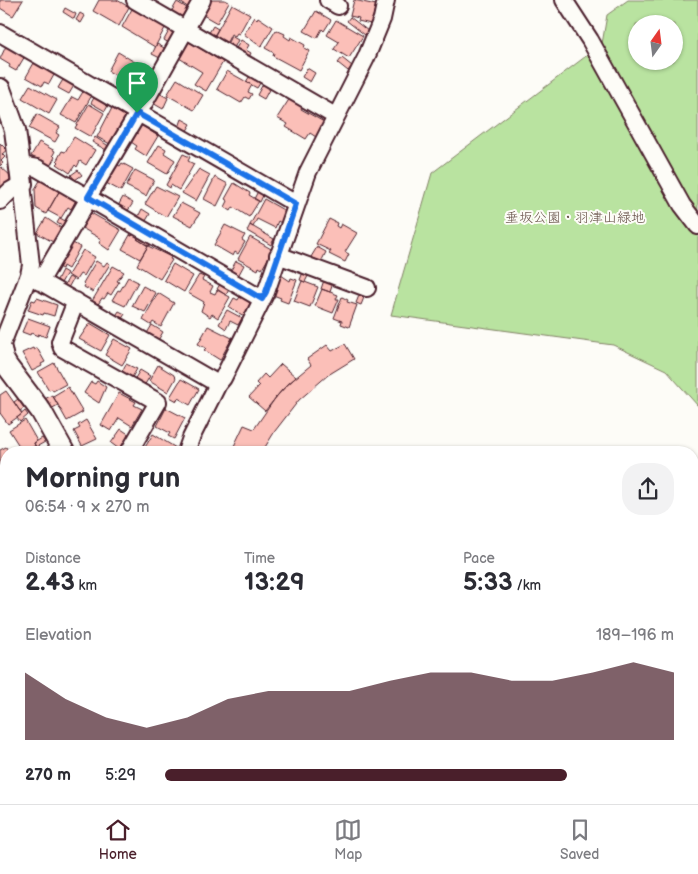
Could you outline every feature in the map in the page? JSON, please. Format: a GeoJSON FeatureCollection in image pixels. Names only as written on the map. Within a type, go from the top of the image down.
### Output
{"type":"FeatureCollection","features":[{"type":"Feature","properties":{"kind":"street"},"geometry":{"type":"LineString","coordinates":[[135,0],[336,116]]}},
{"type":"Feature","properties":{"kind":"street"},"geometry":{"type":"LineString","coordinates":[[61,446],[41,411],[7,366],[0,349],[35,278],[89,198],[202,0]]}},
{"type":"Feature","properties":{"kind":"street"},"geometry":{"type":"LineString","coordinates":[[188,446],[266,292],[314,157],[373,43],[382,19],[386,0]]}},
{"type":"Feature","properties":{"kind":"street"},"geometry":{"type":"LineString","coordinates":[[564,0],[590,40],[682,205],[698,226]]}},
{"type":"Feature","properties":{"kind":"street"},"geometry":{"type":"LineString","coordinates":[[0,33],[296,204]]}},
{"type":"Feature","properties":{"kind":"street"},"geometry":{"type":"LineString","coordinates":[[0,89],[15,130],[31,265],[35,278],[218,384]]}},
{"type":"Feature","properties":{"kind":"street"},"geometry":{"type":"LineString","coordinates":[[0,201],[10,191],[21,174],[37,168],[262,299]]}},
{"type":"Feature","properties":{"kind":"street"},"geometry":{"type":"LineString","coordinates":[[278,255],[367,288]]}},
{"type":"Feature","properties":{"kind":"street"},"geometry":{"type":"LineString","coordinates":[[76,302],[60,342],[62,348],[158,402],[132,446]]}},
{"type":"Feature","properties":{"kind":"green space","name":"垂坂公園・羽津山緑地"},"geometry":{"type":"Polygon","coordinates":[[[628,0],[698,0],[698,406],[666,370],[613,345],[391,315],[432,173],[602,44],[607,15],[628,0]]]}},
{"type":"Feature","properties":{"kind":"building"},"geometry":{"type":"Polygon","coordinates":[[[0,0],[23,0],[13,16],[0,8],[0,0]]]}},
{"type":"Feature","properties":{"kind":"building"},"geometry":{"type":"Polygon","coordinates":[[[99,0],[117,0],[129,7],[119,26],[93,11],[99,0]]]}},
{"type":"Feature","properties":{"kind":"building"},"geometry":{"type":"Polygon","coordinates":[[[177,0],[194,0],[189,8],[177,0]]]}},
{"type":"Feature","properties":{"kind":"building"},"geometry":{"type":"Polygon","coordinates":[[[211,0],[225,0],[229,2],[217,23],[203,15],[211,0]]]}},
{"type":"Feature","properties":{"kind":"building"},"geometry":{"type":"Polygon","coordinates":[[[354,0],[376,5],[371,24],[358,21],[359,18],[350,16],[354,0]]]}},
{"type":"Feature","properties":{"kind":"building"},"geometry":{"type":"Polygon","coordinates":[[[177,2],[187,8],[180,20],[170,14],[177,2]]]}},
{"type":"Feature","properties":{"kind":"building"},"geometry":{"type":"Polygon","coordinates":[[[232,4],[250,14],[239,34],[237,33],[235,36],[231,34],[226,44],[214,37],[232,4]]]}},
{"type":"Feature","properties":{"kind":"building"},"geometry":{"type":"Polygon","coordinates":[[[65,8],[76,14],[74,19],[63,12],[65,8]]]}},
{"type":"Feature","properties":{"kind":"building"},"geometry":{"type":"Polygon","coordinates":[[[132,9],[166,26],[155,47],[122,27],[132,9]]]}},
{"type":"Feature","properties":{"kind":"building"},"geometry":{"type":"Polygon","coordinates":[[[316,11],[331,20],[324,31],[322,29],[317,38],[304,31],[316,11]]]}},
{"type":"Feature","properties":{"kind":"building"},"geometry":{"type":"Polygon","coordinates":[[[80,13],[85,16],[81,23],[76,20],[80,13]]]}},
{"type":"Feature","properties":{"kind":"building"},"geometry":{"type":"Polygon","coordinates":[[[255,17],[273,27],[261,47],[244,34],[255,17]]]}},
{"type":"Feature","properties":{"kind":"building"},"geometry":{"type":"Polygon","coordinates":[[[350,17],[368,31],[365,35],[347,21],[350,17]]]}},
{"type":"Feature","properties":{"kind":"building"},"geometry":{"type":"Polygon","coordinates":[[[336,20],[363,36],[349,58],[334,49],[339,42],[327,35],[336,20]]]}},
{"type":"Feature","properties":{"kind":"building"},"geometry":{"type":"Polygon","coordinates":[[[213,26],[218,29],[212,39],[207,36],[213,26]]]}},
{"type":"Feature","properties":{"kind":"building"},"geometry":{"type":"Polygon","coordinates":[[[170,29],[178,34],[172,45],[164,40],[170,29]]]}},
{"type":"Feature","properties":{"kind":"building"},"geometry":{"type":"Polygon","coordinates":[[[276,30],[285,34],[284,36],[290,40],[291,37],[305,45],[304,48],[309,51],[299,70],[273,56],[274,53],[265,48],[276,30]]]}},
{"type":"Feature","properties":{"kind":"building"},"geometry":{"type":"Polygon","coordinates":[[[231,36],[238,40],[233,50],[226,46],[231,36]]]}},
{"type":"Feature","properties":{"kind":"building"},"geometry":{"type":"Polygon","coordinates":[[[241,40],[249,45],[246,50],[251,53],[249,57],[235,50],[241,40]]]}},
{"type":"Feature","properties":{"kind":"building"},"geometry":{"type":"Polygon","coordinates":[[[189,42],[223,62],[206,91],[194,84],[202,72],[179,58],[189,42]]]}},
{"type":"Feature","properties":{"kind":"building"},"geometry":{"type":"Polygon","coordinates":[[[157,44],[166,49],[160,58],[152,54],[157,44]]]}},
{"type":"Feature","properties":{"kind":"building"},"geometry":{"type":"Polygon","coordinates":[[[6,46],[25,56],[16,71],[0,59],[6,46]]]}},
{"type":"Feature","properties":{"kind":"building"},"geometry":{"type":"Polygon","coordinates":[[[118,52],[143,67],[145,64],[153,69],[148,79],[139,74],[134,82],[126,78],[124,80],[108,71],[118,52]]]}},
{"type":"Feature","properties":{"kind":"building"},"geometry":{"type":"Polygon","coordinates":[[[342,58],[352,66],[348,71],[338,63],[342,58]]]}},
{"type":"Feature","properties":{"kind":"building"},"geometry":{"type":"Polygon","coordinates":[[[34,63],[54,75],[49,84],[44,82],[42,86],[26,77],[34,63]]]}},
{"type":"Feature","properties":{"kind":"building"},"geometry":{"type":"Polygon","coordinates":[[[307,68],[315,73],[310,82],[302,77],[307,68]]]}},
{"type":"Feature","properties":{"kind":"building"},"geometry":{"type":"Polygon","coordinates":[[[227,71],[252,85],[248,92],[252,94],[249,99],[245,97],[241,103],[217,89],[227,71]]]}},
{"type":"Feature","properties":{"kind":"building"},"geometry":{"type":"Polygon","coordinates":[[[251,74],[262,80],[257,88],[246,82],[251,74]]]}},
{"type":"Feature","properties":{"kind":"building"},"geometry":{"type":"Polygon","coordinates":[[[64,78],[75,84],[69,94],[58,88],[64,78]]]}},
{"type":"Feature","properties":{"kind":"building"},"geometry":{"type":"Polygon","coordinates":[[[177,79],[203,95],[194,110],[167,95],[177,79]]]}},
{"type":"Feature","properties":{"kind":"building"},"geometry":{"type":"Polygon","coordinates":[[[264,82],[271,86],[264,99],[257,95],[264,82]]]}},
{"type":"Feature","properties":{"kind":"building"},"geometry":{"type":"Polygon","coordinates":[[[30,85],[57,100],[49,114],[22,98],[30,85]]]}},
{"type":"Feature","properties":{"kind":"building"},"geometry":{"type":"Polygon","coordinates":[[[131,85],[141,91],[134,102],[125,96],[131,85]]]}},
{"type":"Feature","properties":{"kind":"building"},"geometry":{"type":"Polygon","coordinates":[[[84,90],[92,95],[76,123],[61,115],[72,97],[78,100],[84,90]]]}},
{"type":"Feature","properties":{"kind":"building"},"geometry":{"type":"Polygon","coordinates":[[[157,92],[168,98],[163,109],[151,102],[157,92]]]}},
{"type":"Feature","properties":{"kind":"building"},"geometry":{"type":"Polygon","coordinates":[[[95,96],[109,104],[105,111],[91,103],[95,96]]]}},
{"type":"Feature","properties":{"kind":"building"},"geometry":{"type":"Polygon","coordinates":[[[290,98],[303,105],[301,109],[324,122],[316,137],[310,133],[306,139],[286,127],[288,124],[277,118],[290,98]]]}},
{"type":"Feature","properties":{"kind":"building"},"geometry":{"type":"Polygon","coordinates":[[[89,104],[104,113],[91,137],[75,128],[89,104]]]}},
{"type":"Feature","properties":{"kind":"building"},"geometry":{"type":"Polygon","coordinates":[[[113,106],[129,115],[110,144],[97,137],[113,106]]]}},
{"type":"Feature","properties":{"kind":"building"},"geometry":{"type":"Polygon","coordinates":[[[37,114],[60,127],[56,133],[59,135],[55,142],[29,128],[37,114]]]}},
{"type":"Feature","properties":{"kind":"building"},"geometry":{"type":"Polygon","coordinates":[[[182,119],[191,124],[185,134],[178,130],[182,119]]]}},
{"type":"Feature","properties":{"kind":"building"},"geometry":{"type":"Polygon","coordinates":[[[141,125],[158,136],[146,156],[135,149],[137,146],[131,142],[141,125]]]}},
{"type":"Feature","properties":{"kind":"building"},"geometry":{"type":"Polygon","coordinates":[[[74,137],[95,150],[86,165],[80,161],[77,167],[75,165],[70,173],[57,164],[59,162],[57,160],[62,151],[65,152],[74,137]]]}},
{"type":"Feature","properties":{"kind":"building"},"geometry":{"type":"Polygon","coordinates":[[[95,137],[110,147],[108,151],[92,142],[95,137]]]}},
{"type":"Feature","properties":{"kind":"building"},"geometry":{"type":"Polygon","coordinates":[[[39,142],[55,151],[53,155],[55,157],[50,166],[31,156],[39,142]]]}},
{"type":"Feature","properties":{"kind":"building"},"geometry":{"type":"Polygon","coordinates":[[[0,143],[7,150],[2,154],[5,157],[1,161],[3,163],[0,166],[0,143]]]}},
{"type":"Feature","properties":{"kind":"building"},"geometry":{"type":"Polygon","coordinates":[[[159,145],[166,149],[164,153],[175,160],[167,174],[148,163],[159,145]]]}},
{"type":"Feature","properties":{"kind":"building"},"geometry":{"type":"Polygon","coordinates":[[[183,154],[190,157],[188,161],[194,164],[179,190],[171,185],[170,188],[166,185],[183,154]]]}},
{"type":"Feature","properties":{"kind":"building"},"geometry":{"type":"Polygon","coordinates":[[[122,163],[133,169],[121,191],[106,183],[116,164],[120,166],[122,163]]]}},
{"type":"Feature","properties":{"kind":"building"},"geometry":{"type":"Polygon","coordinates":[[[0,168],[12,177],[0,192],[0,168]]]}},
{"type":"Feature","properties":{"kind":"building"},"geometry":{"type":"Polygon","coordinates":[[[199,169],[210,175],[196,201],[182,193],[199,169]]]}},
{"type":"Feature","properties":{"kind":"building"},"geometry":{"type":"Polygon","coordinates":[[[78,170],[82,175],[75,180],[71,175],[78,170]]]}},
{"type":"Feature","properties":{"kind":"building"},"geometry":{"type":"Polygon","coordinates":[[[135,170],[154,180],[146,196],[126,186],[135,170]]]}},
{"type":"Feature","properties":{"kind":"building"},"geometry":{"type":"Polygon","coordinates":[[[42,177],[61,188],[46,214],[36,208],[35,189],[42,177]]]}},
{"type":"Feature","properties":{"kind":"building"},"geometry":{"type":"Polygon","coordinates":[[[215,177],[228,184],[217,206],[204,199],[215,177]]]}},
{"type":"Feature","properties":{"kind":"building"},"geometry":{"type":"Polygon","coordinates":[[[234,183],[259,201],[249,217],[233,207],[231,211],[225,207],[228,201],[225,199],[234,183]]]}},
{"type":"Feature","properties":{"kind":"building"},"geometry":{"type":"Polygon","coordinates":[[[156,186],[178,197],[166,217],[145,204],[156,186]]]}},
{"type":"Feature","properties":{"kind":"building"},"geometry":{"type":"Polygon","coordinates":[[[259,189],[265,191],[260,202],[254,199],[259,189]]]}},
{"type":"Feature","properties":{"kind":"building"},"geometry":{"type":"Polygon","coordinates":[[[60,190],[76,200],[71,209],[68,207],[61,218],[48,211],[60,190]]]}},
{"type":"Feature","properties":{"kind":"building"},"geometry":{"type":"Polygon","coordinates":[[[123,197],[133,203],[127,212],[118,206],[123,197]]]}},
{"type":"Feature","properties":{"kind":"building"},"geometry":{"type":"Polygon","coordinates":[[[264,199],[287,212],[281,223],[278,221],[275,228],[257,219],[253,227],[250,225],[264,199]]]}},
{"type":"Feature","properties":{"kind":"building"},"geometry":{"type":"Polygon","coordinates":[[[181,203],[200,213],[192,226],[173,216],[181,203]]]}},
{"type":"Feature","properties":{"kind":"building"},"geometry":{"type":"Polygon","coordinates":[[[142,209],[150,214],[144,224],[137,219],[142,209]]]}},
{"type":"Feature","properties":{"kind":"building"},"geometry":{"type":"Polygon","coordinates":[[[91,213],[121,230],[109,250],[99,243],[101,239],[82,228],[91,213]]]}},
{"type":"Feature","properties":{"kind":"building"},"geometry":{"type":"Polygon","coordinates":[[[46,218],[61,228],[53,242],[37,233],[46,218]]]}},
{"type":"Feature","properties":{"kind":"building"},"geometry":{"type":"Polygon","coordinates":[[[60,218],[67,222],[64,227],[57,223],[60,218]]]}},
{"type":"Feature","properties":{"kind":"building"},"geometry":{"type":"Polygon","coordinates":[[[329,219],[337,223],[336,226],[339,228],[341,224],[357,233],[345,252],[349,254],[345,262],[329,254],[331,251],[316,244],[329,219]]]}},
{"type":"Feature","properties":{"kind":"building"},"geometry":{"type":"Polygon","coordinates":[[[225,225],[245,235],[242,240],[245,242],[238,254],[235,252],[233,256],[214,245],[225,225]]]}},
{"type":"Feature","properties":{"kind":"building"},"geometry":{"type":"Polygon","coordinates":[[[250,225],[274,239],[271,245],[247,231],[250,225]]]}},
{"type":"Feature","properties":{"kind":"building"},"geometry":{"type":"Polygon","coordinates":[[[133,229],[153,241],[149,246],[137,239],[139,237],[133,234],[132,236],[130,235],[133,229]]]}},
{"type":"Feature","properties":{"kind":"building"},"geometry":{"type":"Polygon","coordinates":[[[133,234],[148,246],[140,259],[122,249],[130,235],[132,236],[133,234]]]}},
{"type":"Feature","properties":{"kind":"building"},"geometry":{"type":"Polygon","coordinates":[[[250,237],[273,250],[262,269],[259,267],[258,270],[238,259],[250,237]]]}},
{"type":"Feature","properties":{"kind":"building"},"geometry":{"type":"Polygon","coordinates":[[[71,242],[80,247],[68,269],[63,266],[62,269],[58,267],[71,242]]]}},
{"type":"Feature","properties":{"kind":"building"},"geometry":{"type":"Polygon","coordinates":[[[148,246],[171,257],[170,259],[172,260],[160,279],[137,265],[148,246]]]}},
{"type":"Feature","properties":{"kind":"building"},"geometry":{"type":"Polygon","coordinates":[[[317,247],[326,252],[321,262],[311,257],[317,247]]]}},
{"type":"Feature","properties":{"kind":"building"},"geometry":{"type":"Polygon","coordinates":[[[83,250],[95,257],[84,276],[80,274],[76,280],[68,275],[83,250]]]}},
{"type":"Feature","properties":{"kind":"building"},"geometry":{"type":"Polygon","coordinates":[[[96,261],[104,266],[107,262],[110,264],[93,292],[84,287],[83,283],[96,261]]]}},
{"type":"Feature","properties":{"kind":"building"},"geometry":{"type":"Polygon","coordinates":[[[236,261],[244,265],[238,276],[230,272],[236,261]]]}},
{"type":"Feature","properties":{"kind":"building"},"geometry":{"type":"Polygon","coordinates":[[[173,264],[193,276],[184,292],[164,280],[173,264]]]}},
{"type":"Feature","properties":{"kind":"building"},"geometry":{"type":"Polygon","coordinates":[[[113,266],[124,272],[117,281],[119,282],[111,295],[108,293],[97,306],[91,303],[113,266]]]}},
{"type":"Feature","properties":{"kind":"building"},"geometry":{"type":"Polygon","coordinates":[[[62,270],[67,273],[61,283],[57,280],[62,270]]]}},
{"type":"Feature","properties":{"kind":"building"},"geometry":{"type":"Polygon","coordinates":[[[303,272],[309,274],[305,282],[300,280],[303,272]]]}},
{"type":"Feature","properties":{"kind":"building"},"geometry":{"type":"Polygon","coordinates":[[[199,275],[204,277],[202,280],[213,286],[210,292],[215,294],[217,290],[230,297],[218,318],[212,314],[210,317],[201,311],[204,302],[188,293],[199,275]]]}},
{"type":"Feature","properties":{"kind":"building"},"geometry":{"type":"Polygon","coordinates":[[[281,275],[290,281],[291,278],[297,280],[288,303],[273,295],[281,275]]]}},
{"type":"Feature","properties":{"kind":"building"},"geometry":{"type":"Polygon","coordinates":[[[69,277],[73,279],[68,288],[64,286],[69,277]]]}},
{"type":"Feature","properties":{"kind":"building"},"geometry":{"type":"Polygon","coordinates":[[[128,277],[138,282],[125,306],[112,300],[128,277]]]}},
{"type":"Feature","properties":{"kind":"building"},"geometry":{"type":"Polygon","coordinates":[[[324,280],[333,283],[330,292],[321,289],[324,280]]]}},
{"type":"Feature","properties":{"kind":"building"},"geometry":{"type":"Polygon","coordinates":[[[222,281],[231,286],[226,295],[217,289],[222,281]]]}},
{"type":"Feature","properties":{"kind":"building"},"geometry":{"type":"Polygon","coordinates":[[[302,281],[318,287],[310,307],[294,301],[302,281]]]}},
{"type":"Feature","properties":{"kind":"building"},"geometry":{"type":"Polygon","coordinates":[[[143,286],[156,293],[145,312],[132,306],[143,286]]]}},
{"type":"Feature","properties":{"kind":"building"},"geometry":{"type":"Polygon","coordinates":[[[322,289],[338,295],[336,299],[339,299],[333,313],[315,306],[322,289]]]}},
{"type":"Feature","properties":{"kind":"building"},"geometry":{"type":"Polygon","coordinates":[[[158,293],[174,303],[161,327],[153,322],[151,325],[143,320],[158,293]]]}},
{"type":"Feature","properties":{"kind":"building"},"geometry":{"type":"Polygon","coordinates":[[[360,293],[365,295],[361,305],[356,303],[360,293]]]}},
{"type":"Feature","properties":{"kind":"building"},"geometry":{"type":"Polygon","coordinates":[[[241,295],[253,301],[244,316],[229,307],[234,298],[238,300],[241,295]]]}},
{"type":"Feature","properties":{"kind":"building"},"geometry":{"type":"Polygon","coordinates":[[[342,297],[348,300],[347,302],[357,305],[349,327],[341,324],[342,321],[334,318],[342,297]]]}},
{"type":"Feature","properties":{"kind":"building"},"geometry":{"type":"Polygon","coordinates":[[[37,298],[57,305],[54,316],[28,310],[32,300],[35,301],[37,298]]]}},
{"type":"Feature","properties":{"kind":"building"},"geometry":{"type":"Polygon","coordinates":[[[227,310],[242,318],[238,325],[230,321],[226,329],[219,324],[227,310]]]}},
{"type":"Feature","properties":{"kind":"building"},"geometry":{"type":"Polygon","coordinates":[[[119,311],[125,314],[121,320],[115,317],[119,311]]]}},
{"type":"Feature","properties":{"kind":"building"},"geometry":{"type":"Polygon","coordinates":[[[28,318],[50,326],[46,337],[22,332],[28,318]]]}},
{"type":"Feature","properties":{"kind":"building"},"geometry":{"type":"Polygon","coordinates":[[[90,323],[110,335],[101,351],[79,339],[90,323]]]}},
{"type":"Feature","properties":{"kind":"building"},"geometry":{"type":"Polygon","coordinates":[[[152,325],[163,332],[157,342],[146,335],[152,325]]]}},
{"type":"Feature","properties":{"kind":"building"},"geometry":{"type":"Polygon","coordinates":[[[208,326],[232,338],[220,360],[198,344],[208,326]]]}},
{"type":"Feature","properties":{"kind":"building"},"geometry":{"type":"Polygon","coordinates":[[[114,339],[132,349],[122,365],[105,355],[114,339]]]}},
{"type":"Feature","properties":{"kind":"building"},"geometry":{"type":"Polygon","coordinates":[[[345,344],[354,359],[328,375],[299,400],[266,446],[234,446],[244,425],[254,429],[276,397],[311,365],[307,359],[327,345],[332,351],[345,344]]]}},
{"type":"Feature","properties":{"kind":"building"},"geometry":{"type":"Polygon","coordinates":[[[33,348],[34,350],[37,348],[45,362],[41,364],[42,366],[32,371],[22,353],[33,348]]]}},
{"type":"Feature","properties":{"kind":"building"},"geometry":{"type":"Polygon","coordinates":[[[54,363],[66,384],[53,391],[52,389],[49,390],[38,372],[54,363]]]}},
{"type":"Feature","properties":{"kind":"building"},"geometry":{"type":"Polygon","coordinates":[[[126,364],[137,369],[131,379],[121,373],[126,364]]]}},
{"type":"Feature","properties":{"kind":"building"},"geometry":{"type":"Polygon","coordinates":[[[281,364],[296,377],[282,390],[265,411],[249,397],[259,386],[256,383],[264,374],[268,378],[281,364]]]}},
{"type":"Feature","properties":{"kind":"building"},"geometry":{"type":"Polygon","coordinates":[[[158,365],[176,378],[168,392],[149,381],[158,365]]]}},
{"type":"Feature","properties":{"kind":"building"},"geometry":{"type":"Polygon","coordinates":[[[140,370],[150,376],[144,386],[134,380],[140,370]]]}},
{"type":"Feature","properties":{"kind":"building"},"geometry":{"type":"Polygon","coordinates":[[[181,379],[199,389],[190,405],[178,398],[177,401],[170,397],[181,379]]]}},
{"type":"Feature","properties":{"kind":"building"},"geometry":{"type":"Polygon","coordinates":[[[97,381],[106,387],[99,403],[84,393],[91,382],[95,384],[97,381]]]}},
{"type":"Feature","properties":{"kind":"building"},"geometry":{"type":"Polygon","coordinates":[[[68,387],[83,412],[67,421],[53,396],[68,387]]]}},
{"type":"Feature","properties":{"kind":"building"},"geometry":{"type":"Polygon","coordinates":[[[6,391],[22,414],[8,424],[0,413],[0,395],[6,391]]]}},
{"type":"Feature","properties":{"kind":"building"},"geometry":{"type":"Polygon","coordinates":[[[119,393],[136,402],[134,405],[142,409],[132,426],[119,418],[111,431],[101,425],[119,393]]]}},
{"type":"Feature","properties":{"kind":"building"},"geometry":{"type":"Polygon","coordinates":[[[52,395],[58,405],[49,410],[43,400],[52,395]]]}},
{"type":"Feature","properties":{"kind":"building"},"geometry":{"type":"Polygon","coordinates":[[[18,399],[24,408],[20,411],[14,402],[18,399]]]}},
{"type":"Feature","properties":{"kind":"building"},"geometry":{"type":"Polygon","coordinates":[[[166,408],[185,418],[174,439],[168,436],[170,433],[157,426],[166,408]]]}},
{"type":"Feature","properties":{"kind":"building"},"geometry":{"type":"Polygon","coordinates":[[[25,411],[28,415],[20,422],[17,418],[25,411]]]}},
{"type":"Feature","properties":{"kind":"building"},"geometry":{"type":"Polygon","coordinates":[[[25,420],[37,441],[34,443],[35,446],[19,446],[9,430],[25,420]]]}},
{"type":"Feature","properties":{"kind":"building"},"geometry":{"type":"Polygon","coordinates":[[[86,420],[97,439],[82,446],[74,431],[80,428],[78,425],[86,420]]]}},
{"type":"Feature","properties":{"kind":"building"},"geometry":{"type":"Polygon","coordinates":[[[121,429],[130,435],[121,446],[115,446],[111,443],[121,429]]]}},
{"type":"Feature","properties":{"kind":"building"},"geometry":{"type":"Polygon","coordinates":[[[153,434],[173,446],[146,446],[153,434]]]}},
{"type":"Feature","properties":{"kind":"building"},"geometry":{"type":"Polygon","coordinates":[[[42,438],[45,442],[38,446],[34,443],[42,438]]]}},
{"type":"Feature","properties":{"kind":"route"},"geometry":{"type":"LineString","coordinates":[[137,113],[296,204],[262,299],[88,197],[137,113]]}}]}
